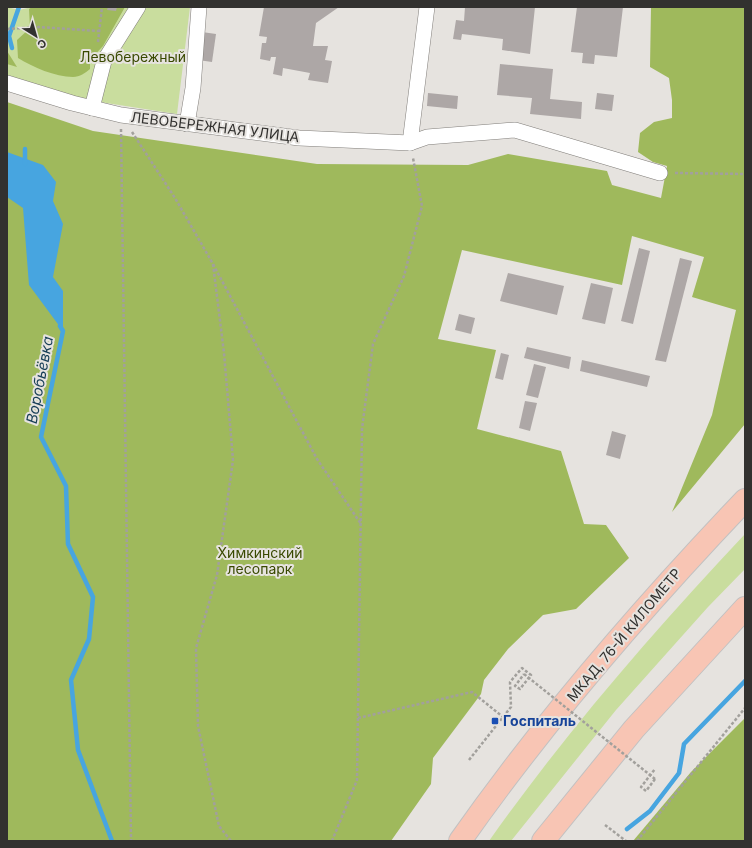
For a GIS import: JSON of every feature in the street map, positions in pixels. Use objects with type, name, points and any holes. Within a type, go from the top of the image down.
[{"type":"highway","name":"МКАД, 76-Й КИЛОМЕТР","points":[[460,841],[480,812],[586,679],[675,574],[745,500]]},
{"type":"highway","points":[[543,841],[634,729],[745,608]]},
{"type":"street","points":[[92,108],[104,61],[138,7]]},
{"type":"street","points":[[187,124],[193,88],[199,7]]},
{"type":"street","points":[[410,143],[427,7]]},
{"type":"street","name":"ЛЕВОБЕРЕЖНАЯ УЛИЦА","points":[[7,83],[92,108],[120,114],[298,138],[410,143],[427,137],[515,130],[660,173]]},
{"type":"path","points":[[7,29],[39,27],[98,31]]},
{"type":"path","points":[[120,114],[175,198],[213,264],[317,459],[362,525]]},
{"type":"path","points":[[120,114],[131,841]]},
{"type":"path","points":[[332,841],[357,780],[362,525],[362,429],[373,344],[404,276],[422,206],[410,143]]},
{"type":"path","points":[[660,173],[745,174]]},
{"type":"path","points":[[213,264],[224,353],[233,460],[217,575],[196,648],[198,726],[219,826],[231,841]]},
{"type":"path","points":[[469,760],[511,707],[510,682],[522,668],[531,675],[520,689],[515,686],[524,674],[655,779],[646,791],[641,787],[655,769]]},
{"type":"path","points":[[358,718],[472,692],[503,718]]},
{"type":"path","points":[[636,841],[745,708]]},
{"type":"path","points":[[605,825],[626,841]]},
{"type":"green space","name":"Левобережный","points":[[7,7],[19,10],[32,7],[190,7],[177,114],[74,98],[7,76]]},
{"type":"green space","points":[[32,7],[125,7],[103,46],[90,60],[90,69],[80,76],[66,77],[44,71],[18,58],[17,40],[30,28],[29,9]]},
{"type":"green space","name":"Химкинский лесопарк","points":[[651,7],[745,7],[745,424],[672,512],[712,415],[736,310],[692,297],[704,257],[632,236],[622,285],[462,250],[438,339],[496,350],[477,429],[561,451],[584,524],[606,525],[629,558],[576,609],[543,615],[508,649],[484,680],[481,694],[433,758],[431,784],[391,841],[7,841],[7,102],[93,131],[317,164],[468,165],[508,154],[607,171],[612,185],[661,198],[667,166],[653,162],[638,152],[640,133],[654,122],[672,118],[672,100],[669,78],[650,67]]},
{"type":"green space","points":[[7,51],[17,67],[7,64]]},
{"type":"green space","points":[[745,534],[745,569],[708,607],[616,710],[511,841],[489,841],[518,800],[612,683],[677,608]]},
{"type":"green space","points":[[745,718],[745,841],[633,841],[691,772]]},
{"type":"water","points":[[7,152],[43,165],[56,182],[53,201],[63,224],[53,277],[63,291],[63,331],[29,285],[23,208],[7,197]]},
{"type":"building","points":[[108,7],[117,7],[116,11],[107,10]]},
{"type":"building","points":[[264,7],[339,7],[316,23],[313,46],[328,46],[325,60],[332,61],[328,83],[308,80],[310,73],[283,68],[282,76],[273,74],[276,57],[271,57],[270,61],[260,59],[262,43],[266,43],[267,37],[259,36]]},
{"type":"building","points":[[465,7],[535,7],[530,54],[502,50],[503,39],[462,34],[461,40],[453,39],[456,20],[464,21]]},
{"type":"building","points":[[577,7],[623,7],[617,57],[595,55],[594,64],[582,63],[583,53],[571,52]]},
{"type":"building","points":[[202,32],[216,34],[212,62],[198,60]]},
{"type":"building","points":[[500,64],[553,69],[550,99],[582,102],[581,119],[530,114],[532,98],[497,95]]},
{"type":"building","points":[[428,93],[458,96],[457,109],[427,106]]},
{"type":"building","points":[[597,93],[614,95],[612,111],[595,109]]},
{"type":"building","points":[[639,248],[650,251],[633,324],[621,321]]},
{"type":"building","points":[[680,258],[692,261],[666,362],[655,360]]},
{"type":"building","points":[[508,273],[564,286],[557,315],[500,301]]},
{"type":"building","points":[[591,283],[613,288],[605,324],[582,319]]},
{"type":"building","points":[[459,314],[475,318],[471,334],[455,330]]},
{"type":"building","points":[[527,347],[571,357],[569,369],[524,358]]},
{"type":"building","points":[[501,353],[509,355],[503,380],[495,378]]},
{"type":"building","points":[[582,360],[650,376],[647,387],[580,371]]},
{"type":"building","points":[[534,364],[546,367],[538,398],[526,395]]},
{"type":"building","points":[[525,401],[537,403],[530,431],[519,428]]},
{"type":"building","points":[[612,431],[626,435],[620,459],[606,455]]},
{"type":"waterway","name":"Воробьёвка","points":[[12,48],[9,36],[19,7]]},
{"type":"waterway","name":"Воробьёвка","points":[[25,149],[25,164]]},
{"type":"waterway","name":"Воробьёвка","points":[[60,326],[63,331],[41,437],[66,486],[68,544],[93,597],[89,639],[71,680],[78,750],[112,841]]},
{"type":"waterway","points":[[627,829],[650,811],[679,773],[684,744],[745,681]]},
{"type":"place","name":"Госпиталь","points":[[495,721]]}]
